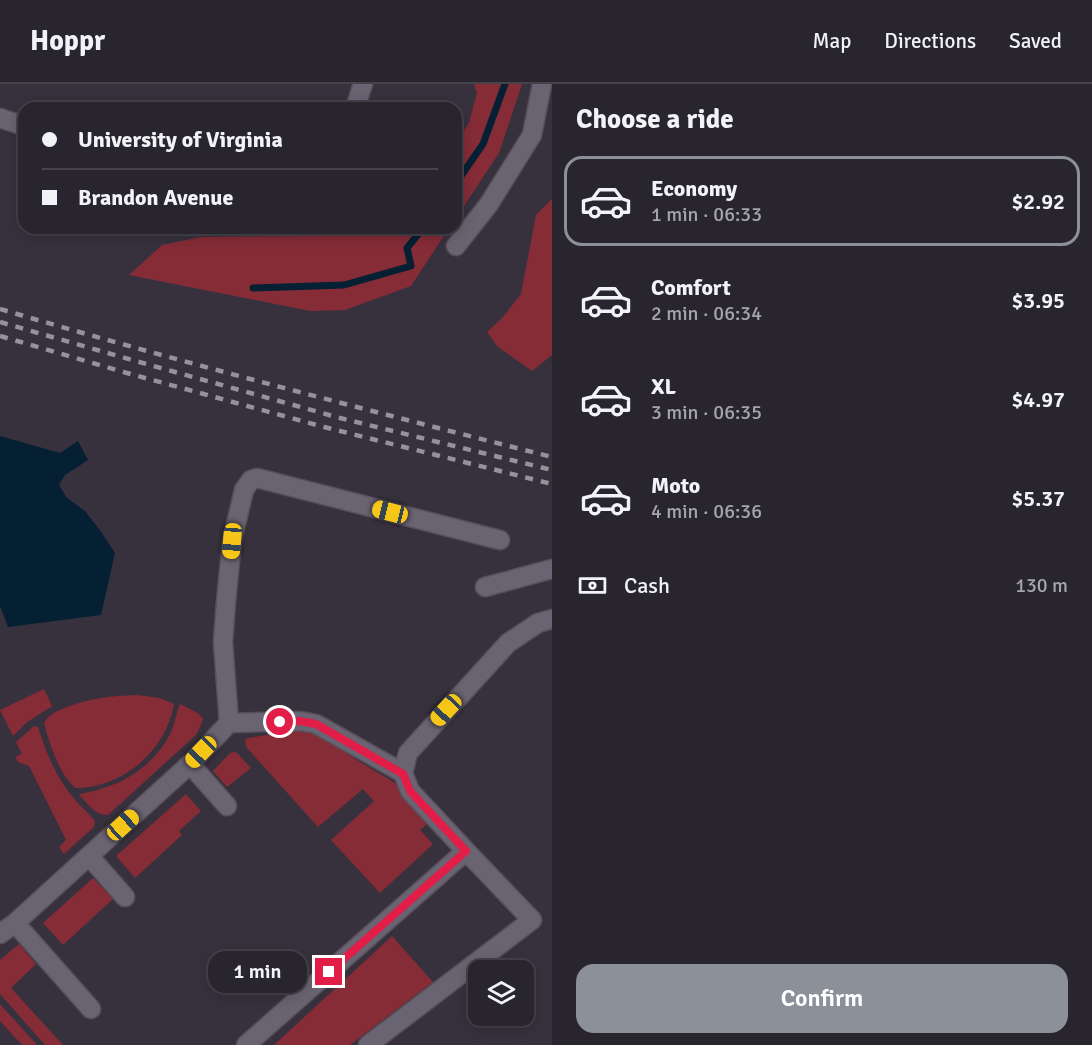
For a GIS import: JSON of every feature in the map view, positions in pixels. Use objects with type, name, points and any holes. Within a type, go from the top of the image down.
[{"type":"street","points":[[357,102],[363,84]]},
{"type":"street","points":[[456,246],[489,204],[532,135],[542,84]]},
{"type":"street","points":[[0,117],[18,124]]},
{"type":"street","points":[[229,723],[223,642],[225,612],[232,541],[244,489],[251,480],[257,478],[500,540]]},
{"type":"street","points":[[485,587],[552,569]]},
{"type":"street","points":[[368,1045],[532,920],[410,791],[403,774],[408,753],[415,743],[508,643],[538,623],[552,619]]},
{"type":"street","points":[[91,1009],[7,928],[190,764],[229,723],[300,721],[316,724],[403,774]]},
{"type":"street","points":[[190,764],[227,807]]},
{"type":"street","points":[[246,1045],[466,851]]},
{"type":"street","points":[[89,856],[125,897]]},
{"type":"shaded area","points":[[474,84],[522,84],[499,153],[462,209],[462,133],[469,123],[477,93]]},
{"type":"shaded area","points":[[552,199],[552,355],[532,371],[498,347],[487,332],[502,318],[521,294],[536,215]]},
{"type":"shaded area","points":[[317,234],[445,234],[411,286],[345,310],[310,311],[129,275],[162,245],[201,237],[312,236]]},
{"type":"shaded area","points":[[44,689],[52,706],[26,723],[13,736],[0,710]]},
{"type":"shaded area","points":[[137,695],[160,698],[174,704],[162,737],[140,764],[125,774],[93,786],[75,788],[55,758],[44,723],[46,720],[57,711],[84,701]]},
{"type":"shaded area","points":[[180,704],[196,712],[203,719],[196,735],[108,815],[100,814],[92,809],[80,794],[124,780],[143,767],[166,742]]},
{"type":"shaded area","points":[[36,726],[56,772],[66,788],[95,821],[94,827],[64,854],[59,847],[66,840],[29,766],[18,762],[15,757],[22,754],[16,742]]},
{"type":"shaded area","points":[[304,729],[321,735],[395,783],[428,823],[420,830],[433,844],[380,893],[331,840],[374,801],[363,789],[318,827],[246,747],[245,740],[248,738]]},
{"type":"shaded area","points":[[234,752],[251,768],[227,787],[213,771],[230,753]]},
{"type":"shaded area","points":[[186,794],[201,811],[179,831],[182,835],[135,878],[116,856]]},
{"type":"shaded area","points":[[93,878],[113,899],[63,945],[43,923]]},
{"type":"shaded area","points":[[392,936],[433,982],[350,1045],[274,1045]]},
{"type":"shaded area","points":[[19,944],[36,964],[11,988],[63,1045],[45,1045],[0,994],[0,960]]},
{"type":"shaded area","points":[[0,1004],[37,1045],[22,1045],[0,1021]]},
{"type":"water","points":[[0,436],[60,453],[78,441],[88,460],[65,475],[59,485],[67,498],[85,511],[115,553],[101,615],[8,627],[0,606]]},
{"type":"waterway","points":[[462,174],[483,144],[505,84]]},
{"type":"waterway","points":[[253,288],[344,285],[411,266],[407,248],[418,234]]},
{"type":"railway","points":[[0,309],[206,367],[552,457]]},
{"type":"railway","points":[[0,322],[340,418],[552,470]]},
{"type":"railway","points":[[0,336],[324,427],[552,484]]},
{"type":"route","points":[[280,722],[300,721],[316,724],[403,774],[410,791],[466,851],[329,972]]}]
